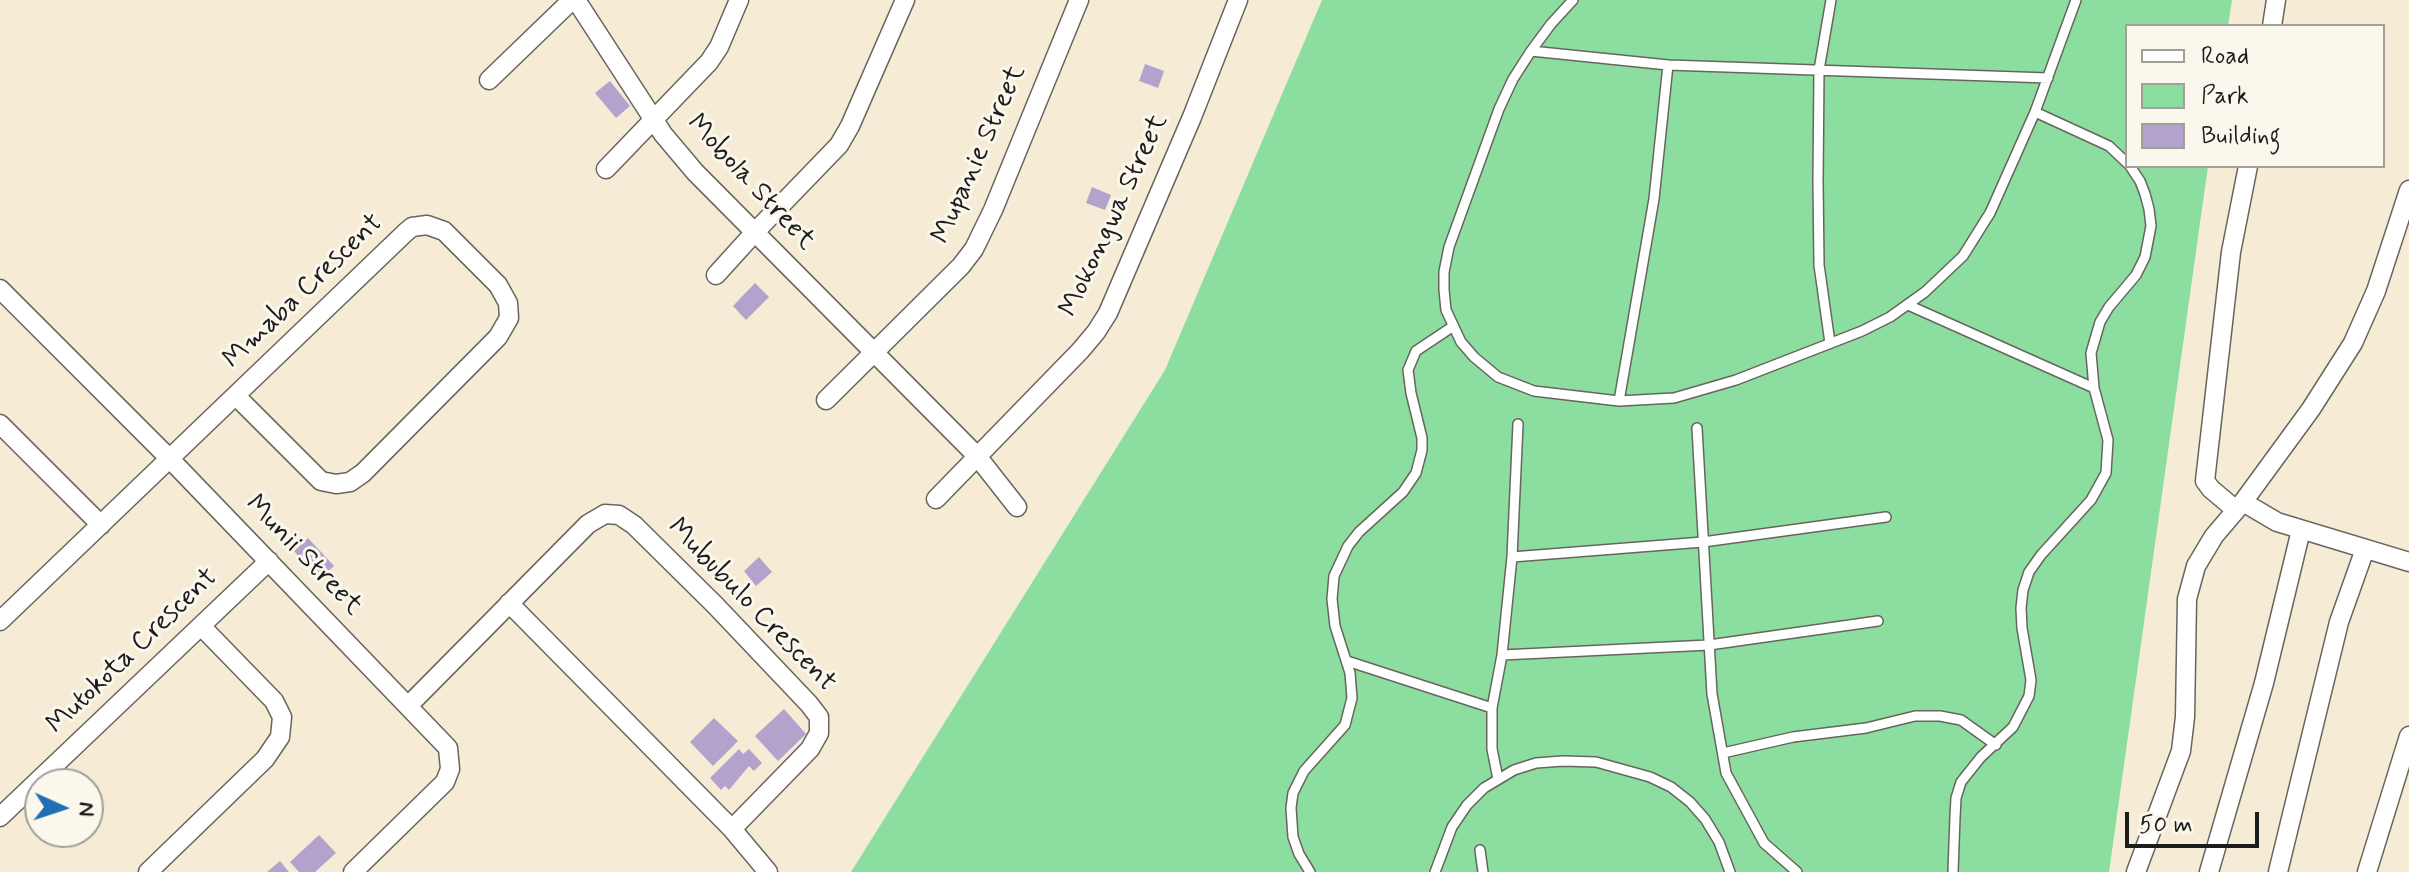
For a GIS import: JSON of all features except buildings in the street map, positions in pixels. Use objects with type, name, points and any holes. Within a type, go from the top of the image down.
[{"type":"street","points":[[489,80],[574,0]]},
{"type":"street","name":"Mobola Street","points":[[574,0],[663,134],[695,172],[977,456],[1017,507]]},
{"type":"street","points":[[606,169],[709,62],[719,47],[739,0]]},
{"type":"street","points":[[716,275],[839,145],[905,0]]},
{"type":"street","name":"Mupanie Street","points":[[875,351],[961,266],[974,249],[1079,0]]},
{"type":"street","name":"Mokongwa Street","points":[[936,499],[1080,351],[1108,313],[1238,0]]},
{"type":"street","points":[[2272,24],[2276,0]]},
{"type":"street","points":[[2248,168],[2231,252],[2205,481],[2211,489],[2264,516],[2409,562]]},
{"type":"street","points":[[2136,872],[2181,751],[2185,717],[2185,626],[2196,566],[2214,536],[2240,506],[2311,409],[2353,343],[2376,291],[2409,190]]},
{"type":"street","name":"Mmaba Crescent","points":[[0,621],[412,227],[427,225],[444,231],[498,285],[508,303],[509,318],[498,337],[363,473],[350,482],[336,484],[321,481],[236,396]]},
{"type":"street","name":"Munii Street","points":[[0,289],[169,458],[448,748],[451,762],[445,782],[353,872]]},
{"type":"street","points":[[826,400],[875,351]]},
{"type":"street","points":[[0,424],[101,525]]},
{"type":"street","name":"Mububulo Crescent","points":[[408,706],[588,524],[595,518],[619,515],[634,525],[715,605],[815,710],[820,724],[819,733],[810,749],[732,829]]},
{"type":"street","points":[[2209,872],[2264,683],[2301,530]]},
{"type":"street","points":[[2278,872],[2339,622],[2365,549]]},
{"type":"street","name":"Mutokota Crescent","points":[[0,817],[269,561]]},
{"type":"street","points":[[509,603],[732,829],[768,872]]},
{"type":"street","points":[[148,872],[265,759],[277,743],[282,727],[279,708],[201,626]]},
{"type":"street","points":[[2367,872],[2409,736]]},
{"type":"lane","points":[[1573,0],[1531,51],[1499,109],[1449,247],[1444,272],[1446,310],[1461,342],[1498,377],[1556,395],[1619,401],[1674,398],[1702,391],[1862,331],[1908,305],[1944,275],[1975,240],[1990,213],[2035,112],[2076,0]]},
{"type":"lane","points":[[1830,343],[1819,265],[1819,70],[1831,0]]},
{"type":"lane","points":[[1531,51],[1668,65],[2048,78]]},
{"type":"lane","points":[[1619,401],[1654,199],[1668,65]]},
{"type":"lane","points":[[2035,112],[2109,146],[2125,161]]},
{"type":"lane","points":[[1953,872],[1956,798],[1961,782],[1969,770],[2013,727],[2029,696],[2031,680],[2021,608],[2029,572],[2091,500],[2106,473],[2108,440],[2094,388],[2091,353],[2094,336],[2109,307],[2136,275],[2149,241],[2149,209],[2140,181],[2131,168]]},
{"type":"lane","points":[[1908,305],[2094,388]]},
{"type":"lane","points":[[1310,872],[1293,837],[1293,793],[1304,771],[1345,725],[1352,698],[1347,661],[1335,626],[1332,599],[1334,576],[1348,546],[1359,532],[1403,492],[1416,473],[1422,438],[1408,370],[1416,351],[1452,327]]},
{"type":"lane","points":[[1498,779],[1492,749],[1492,708],[1502,655],[1512,557],[1518,424]]},
{"type":"lane","points":[[1697,428],[1712,694],[1726,773],[1764,843],[1797,872]]},
{"type":"lane","points":[[1512,557],[1703,542],[1886,517]]},
{"type":"lane","points":[[1502,655],[1709,645],[1878,621]]},
{"type":"lane","points":[[1347,661],[1492,708]]},
{"type":"lane","points":[[1723,753],[1793,737],[1866,728],[1915,716],[1961,720],[1996,745]]},
{"type":"lane","points":[[1435,872],[1452,827],[1484,788],[1514,770],[1536,763],[1563,761],[1596,762],[1650,777],[1671,787],[1705,819],[1719,842],[1730,872]]},
{"type":"lane","points":[[1480,850],[1483,872]]},
{"type":"green space","points":[[1322,0],[2232,0],[2228,24],[2125,24],[2125,168],[2208,168],[2109,872],[851,872],[1165,370]]}]
